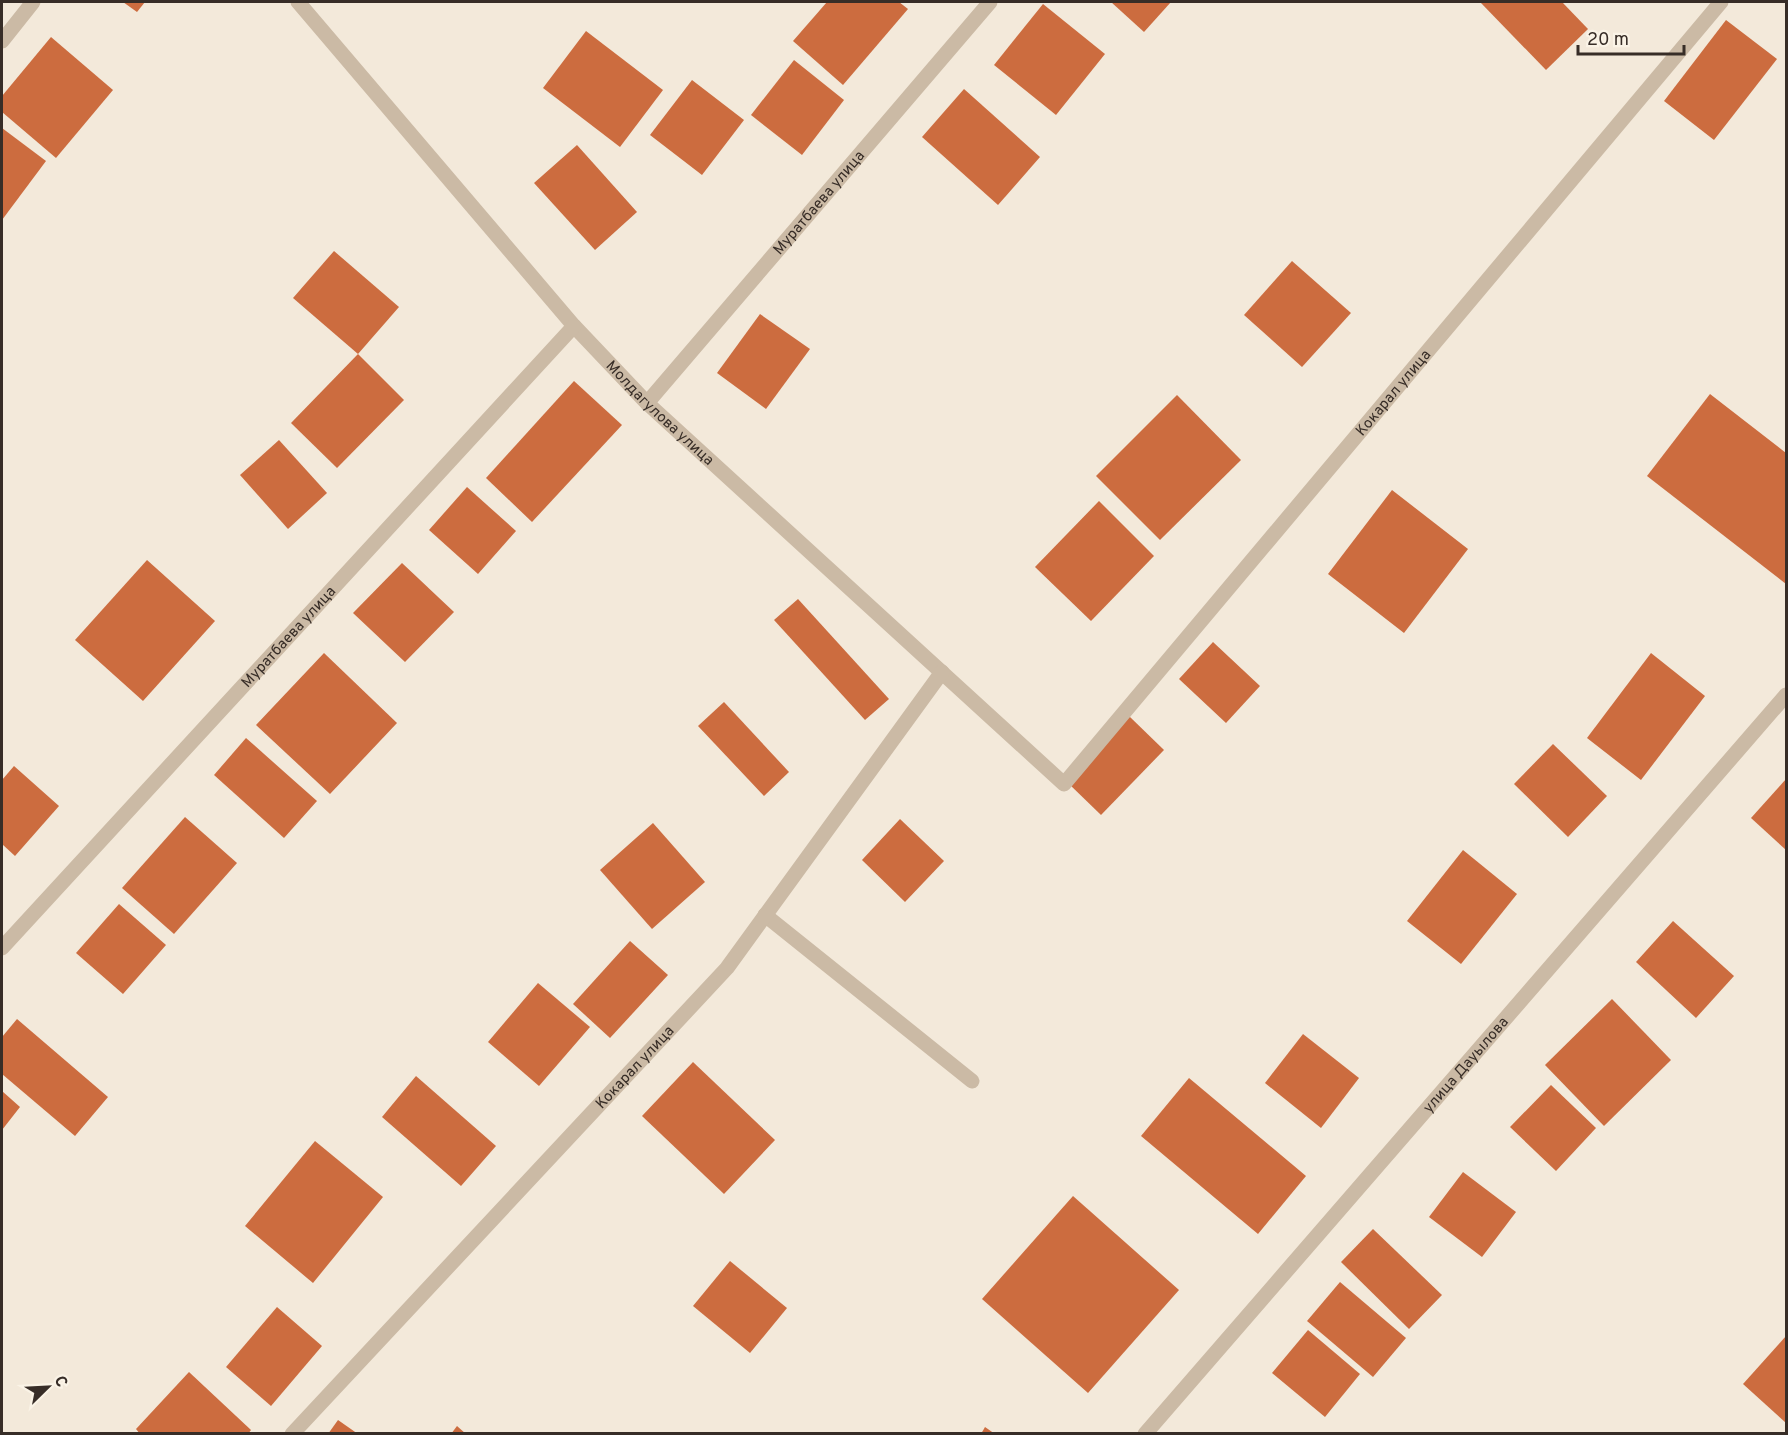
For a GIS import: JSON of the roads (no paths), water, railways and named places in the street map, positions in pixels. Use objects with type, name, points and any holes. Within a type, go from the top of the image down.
[{"type":"street","points":[[2,41],[33,2]]},
{"type":"street","name":"Молдагулова улица","points":[[298,2],[574,326],[647,403],[1064,784]]},
{"type":"street","name":"Муратбаева улица","points":[[647,403],[990,2]]},
{"type":"street","name":"Кокарал улица","points":[[1064,784],[1721,2]]},
{"type":"street","name":"Муратбаева улица","points":[[2,948],[574,326]]},
{"type":"street","name":"Кокарал улица","points":[[292,1434],[727,968],[942,672]]},
{"type":"street","name":"улица Дауылова","points":[[1145,1434],[1786,696]]},
{"type":"street","points":[[765,915],[972,1081]]}]
